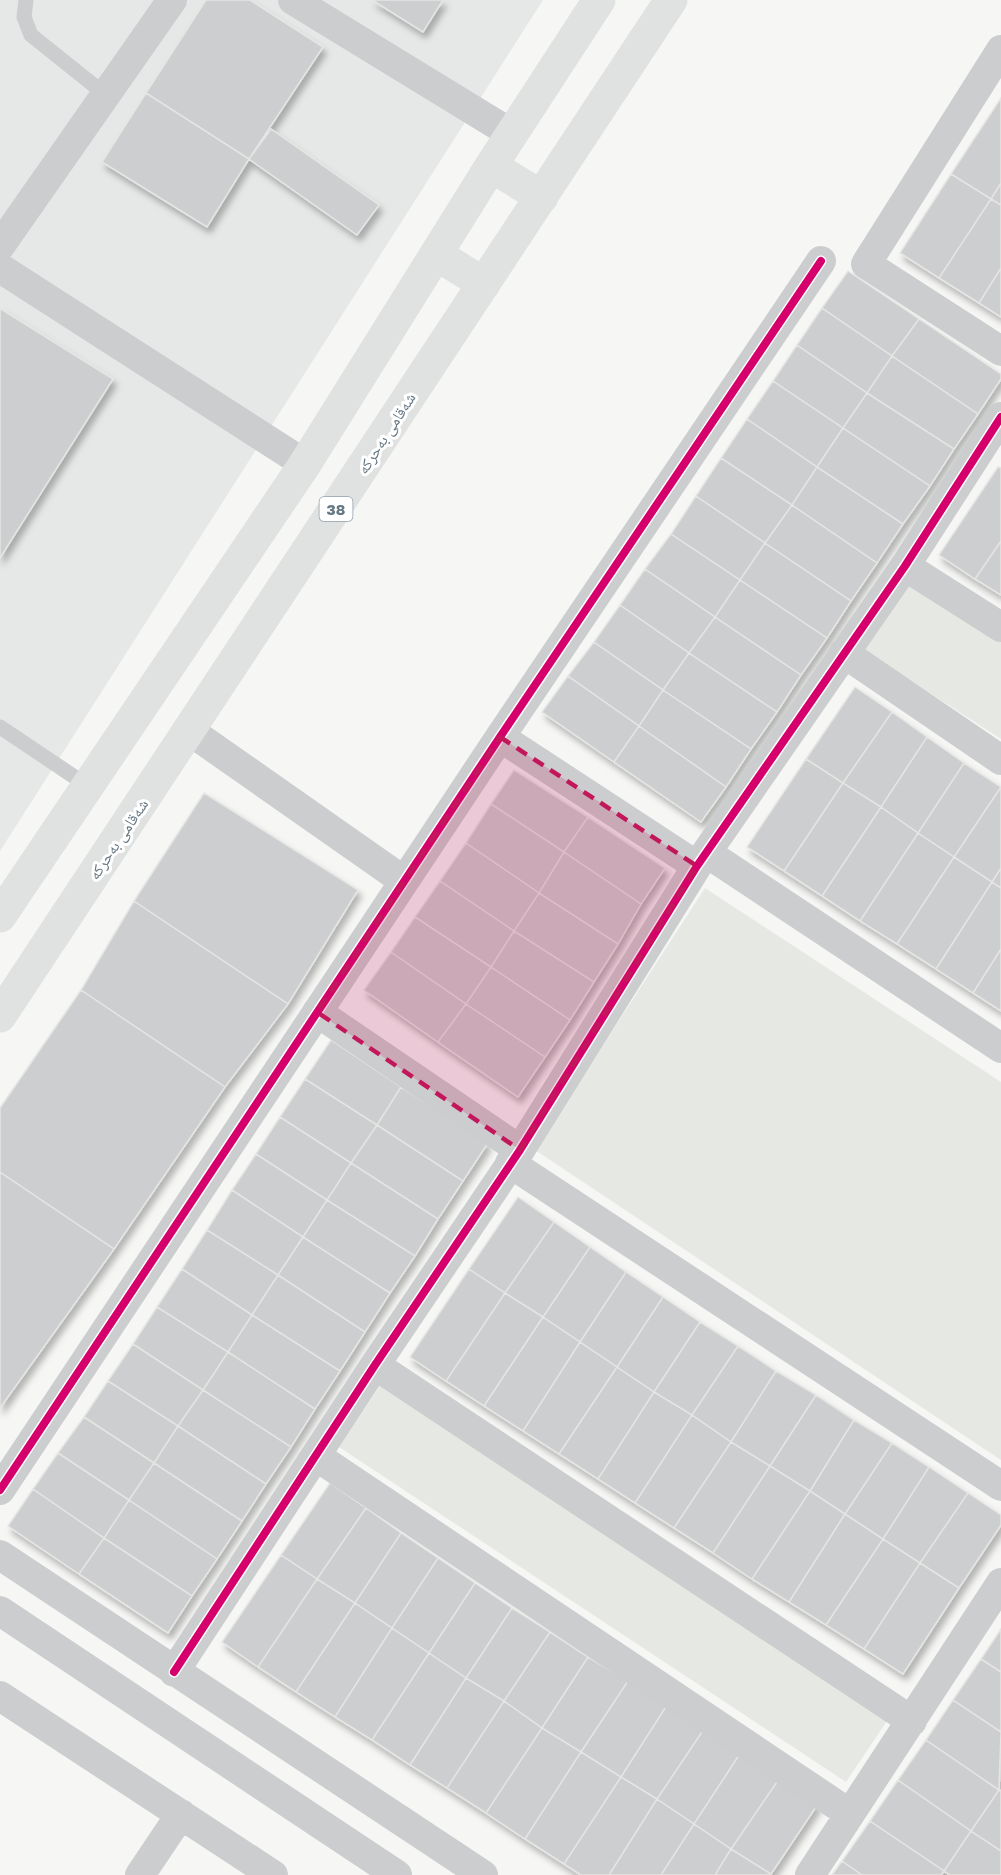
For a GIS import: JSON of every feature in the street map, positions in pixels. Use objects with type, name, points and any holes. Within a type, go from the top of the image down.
[{"type":"main road","points":[[0,916],[305,464],[491,166],[599,0]]},
{"type":"main road","name":"شەقامی بەحرکە","points":[[0,1016],[671,0]]},
{"type":"main road","points":[[491,166],[542,197]]},
{"type":"main road","points":[[436,254],[484,284]]},
{"type":"street","points":[[0,246],[172,0]]},
{"type":"street","points":[[293,0],[512,134]]},
{"type":"street","points":[[998,63],[866,264],[1001,351]]},
{"type":"street","points":[[0,1490],[500,737],[821,261]]},
{"type":"street","points":[[0,268],[305,464]]},
{"type":"street","points":[[174,1672],[375,1365],[515,1157],[702,860],[904,566],[1001,417]]},
{"type":"street","points":[[904,566],[1001,627]]},
{"type":"street","points":[[844,653],[1001,760]]},
{"type":"street","points":[[189,731],[404,881]]},
{"type":"street","points":[[500,737],[702,860],[1001,1048]]},
{"type":"street","points":[[317,1012],[515,1157],[1001,1486]]},
{"type":"street","points":[[375,1365],[912,1721]]},
{"type":"street","points":[[316,1456],[850,1814]]},
{"type":"street","points":[[0,1555],[483,1875]]},
{"type":"street","points":[[810,1875],[1001,1583]]},
{"type":"street","points":[[0,1611],[397,1875]]},
{"type":"street","points":[[0,1696],[273,1875]]},
{"type":"street","points":[[140,1875],[181,1814]]},
{"type":"lane","points":[[26,0],[24,16],[31,35],[106,95]]},
{"type":"lane","points":[[0,727],[88,786]]},
{"type":"highlighted area","points":[[500,737],[697,866],[520,1150],[317,1012]]},
{"type":"shaded area","points":[[0,0],[543,0],[0,851]]},
{"type":"shaded area","points":[[905,578],[1001,641],[1001,739],[859,647]]},
{"type":"shaded area","points":[[705,888],[1001,1082],[1001,1460],[535,1150]]},
{"type":"shaded area","points":[[380,1386],[887,1721],[846,1782],[339,1447]]},
{"type":"building","points":[[206,0],[250,0],[323,47],[249,159],[146,93]]},
{"type":"building","points":[[372,0],[443,0],[423,32]]},
{"type":"building","points":[[146,93],[249,159],[207,227],[102,162]]},
{"type":"building","points":[[1001,98],[1001,183],[991,199],[951,174]]},
{"type":"building","points":[[271,129],[379,205],[357,235],[249,159]]},
{"type":"building","points":[[951,174],[991,199],[939,278],[900,253]]},
{"type":"building","points":[[1001,183],[1001,205],[991,199]]},
{"type":"building","points":[[991,199],[1001,205],[1001,268],[979,303],[939,278]]},
{"type":"building","points":[[1001,268],[1001,317],[979,303]]},
{"type":"building","points":[[848,271],[919,319],[892,356],[822,308]]},
{"type":"building","points":[[822,308],[892,356],[867,393],[797,345]]},
{"type":"building","points":[[0,310],[113,379],[0,558]]},
{"type":"building","points":[[919,319],[1001,374],[1001,379],[978,414],[892,356]]},
{"type":"building","points":[[797,345],[867,393],[843,428],[773,381]]},
{"type":"building","points":[[892,356],[978,414],[954,449],[867,393]]},
{"type":"building","points":[[773,381],[843,428],[817,467],[747,419]]},
{"type":"building","points":[[867,393],[954,449],[930,486],[843,428]]},
{"type":"building","points":[[747,419],[817,467],[792,505],[721,458]]},
{"type":"building","points":[[843,428],[930,486],[903,524],[817,467]]},
{"type":"building","points":[[721,458],[792,505],[765,543],[696,496]]},
{"type":"building","points":[[817,467],[903,524],[877,563],[792,505]]},
{"type":"building","points":[[998,467],[1001,468],[1001,541],[975,579],[939,555]]},
{"type":"building","points":[[696,496],[765,543],[740,580],[671,534]]},
{"type":"building","points":[[792,505],[877,563],[851,601],[765,543]]},
{"type":"building","points":[[671,534],[740,580],[715,617],[645,569]]},
{"type":"building","points":[[1001,541],[1001,595],[975,579]]},
{"type":"building","points":[[765,543],[851,601],[827,638],[740,580]]},
{"type":"building","points":[[645,569],[715,617],[689,653],[620,605]]},
{"type":"building","points":[[740,580],[827,638],[801,675],[715,617]]},
{"type":"building","points":[[620,605],[689,653],[663,690],[594,642]]},
{"type":"building","points":[[715,617],[801,675],[777,712],[689,653]]},
{"type":"building","points":[[594,642],[663,690],[639,726],[568,676]]},
{"type":"building","points":[[689,653],[777,712],[751,749],[663,690]]},
{"type":"building","points":[[568,676],[639,726],[614,762],[542,712]]},
{"type":"building","points":[[855,687],[892,712],[843,783],[806,759]]},
{"type":"building","points":[[663,690],[751,749],[726,787],[639,726]]},
{"type":"building","points":[[892,712],[927,737],[881,807],[843,783]]},
{"type":"building","points":[[639,726],[726,787],[701,822],[614,762]]},
{"type":"building","points":[[927,737],[964,763],[918,833],[881,807]]},
{"type":"building","points":[[806,759],[843,783],[784,871],[747,847]]},
{"type":"building","points":[[964,763],[1001,787],[954,857],[918,833]]},
{"type":"building","points":[[514,770],[588,817],[564,852],[491,804]]},
{"type":"building","points":[[843,783],[881,807],[822,896],[784,871]]},
{"type":"building","points":[[1001,787],[1001,868],[992,882],[954,857]]},
{"type":"building","points":[[204,793],[358,890],[288,1004],[134,901]]},
{"type":"building","points":[[491,804],[564,852],[539,893],[466,843]]},
{"type":"building","points":[[881,807],[918,833],[860,921],[822,896]]},
{"type":"building","points":[[588,817],[665,868],[641,904],[564,852]]},
{"type":"building","points":[[918,833],[954,857],[897,944],[860,921]]},
{"type":"building","points":[[466,843],[539,893],[514,931],[440,881]]},
{"type":"building","points":[[564,852],[641,904],[618,944],[539,893]]},
{"type":"building","points":[[954,857],[992,882],[936,969],[897,944]]},
{"type":"building","points":[[1001,868],[1001,888],[992,882]]},
{"type":"building","points":[[440,881],[514,931],[491,967],[415,917]]},
{"type":"building","points":[[992,882],[1001,888],[1001,949],[973,993],[936,969]]},
{"type":"building","points":[[539,893],[618,944],[594,982],[514,931]]},
{"type":"building","points":[[134,901],[288,1004],[225,1087],[81,990]]},
{"type":"building","points":[[415,917],[491,967],[466,1004],[391,952]]},
{"type":"building","points":[[514,931],[594,982],[570,1020],[491,967]]},
{"type":"building","points":[[1001,949],[1001,1011],[973,993]]},
{"type":"building","points":[[391,952],[466,1004],[438,1042],[364,990]]},
{"type":"building","points":[[491,967],[570,1020],[545,1057],[466,1004]]},
{"type":"building","points":[[81,990],[225,1087],[114,1249],[0,1172],[0,1108]]},
{"type":"building","points":[[466,1004],[545,1057],[518,1097],[438,1042]]},
{"type":"building","points":[[331,1040],[401,1087],[377,1125],[305,1079]]},
{"type":"building","points":[[305,1079],[377,1125],[351,1163],[280,1117]]},
{"type":"building","points":[[401,1087],[488,1143],[463,1181],[377,1125]]},
{"type":"building","points":[[280,1117],[351,1163],[327,1200],[256,1154]]},
{"type":"building","points":[[377,1125],[463,1181],[438,1219],[351,1163]]},
{"type":"building","points":[[256,1154],[327,1200],[303,1237],[232,1190]]},
{"type":"building","points":[[351,1163],[438,1219],[415,1256],[327,1200]]},
{"type":"building","points":[[0,1172],[114,1249],[0,1408]]},
{"type":"building","points":[[232,1190],[303,1237],[278,1275],[207,1230]]},
{"type":"building","points":[[518,1197],[554,1222],[505,1293],[469,1269]]},
{"type":"building","points":[[327,1200],[415,1256],[390,1293],[303,1237]]},
{"type":"building","points":[[554,1222],[590,1247],[543,1317],[505,1293]]},
{"type":"building","points":[[207,1230],[278,1275],[252,1315],[182,1269]]},
{"type":"building","points":[[303,1237],[390,1293],[365,1332],[278,1275]]},
{"type":"building","points":[[590,1247],[626,1272],[580,1342],[543,1317]]},
{"type":"building","points":[[182,1269],[252,1315],[228,1352],[157,1307]]},
{"type":"building","points":[[469,1269],[505,1293],[446,1381],[410,1357]]},
{"type":"building","points":[[626,1272],[663,1297],[617,1367],[580,1342]]},
{"type":"building","points":[[278,1275],[365,1332],[340,1371],[252,1315]]},
{"type":"building","points":[[505,1293],[543,1317],[484,1406],[446,1381]]},
{"type":"building","points":[[663,1297],[700,1322],[654,1392],[617,1367]]},
{"type":"building","points":[[157,1307],[228,1352],[203,1390],[133,1344]]},
{"type":"building","points":[[252,1315],[340,1371],[315,1409],[228,1352]]},
{"type":"building","points":[[543,1317],[580,1342],[523,1431],[484,1406]]},
{"type":"building","points":[[700,1322],[738,1346],[692,1415],[654,1392]]},
{"type":"building","points":[[580,1342],[617,1367],[559,1454],[523,1431]]},
{"type":"building","points":[[133,1344],[203,1390],[178,1426],[108,1381]]},
{"type":"building","points":[[738,1346],[776,1371],[731,1442],[692,1415]]},
{"type":"building","points":[[228,1352],[315,1409],[291,1447],[203,1390]]},
{"type":"building","points":[[617,1367],[654,1392],[598,1479],[559,1454]]},
{"type":"building","points":[[776,1371],[816,1395],[770,1466],[731,1442]]},
{"type":"building","points":[[108,1381],[178,1426],[154,1463],[84,1417]]},
{"type":"building","points":[[203,1390],[291,1447],[266,1484],[178,1426]]},
{"type":"building","points":[[654,1392],[692,1415],[635,1503],[598,1479]]},
{"type":"building","points":[[816,1395],[854,1420],[810,1491],[770,1466]]},
{"type":"building","points":[[692,1415],[731,1442],[674,1528],[635,1503]]},
{"type":"building","points":[[84,1417],[154,1463],[129,1500],[58,1453]]},
{"type":"building","points":[[854,1420],[892,1443],[845,1514],[810,1491]]},
{"type":"building","points":[[178,1426],[266,1484],[242,1521],[154,1463]]},
{"type":"building","points":[[731,1442],[770,1466],[713,1553],[674,1528]]},
{"type":"building","points":[[892,1443],[929,1467],[883,1539],[845,1514]]},
{"type":"building","points":[[58,1453],[129,1500],[104,1538],[33,1489]]},
{"type":"building","points":[[154,1463],[242,1521],[217,1559],[129,1500]]},
{"type":"building","points":[[770,1466],[810,1491],[752,1579],[713,1553]]},
{"type":"building","points":[[929,1467],[968,1493],[920,1563],[883,1539]]},
{"type":"building","points":[[330,1483],[366,1508],[317,1579],[281,1555]]},
{"type":"building","points":[[33,1489],[104,1538],[79,1574],[8,1526]]},
{"type":"building","points":[[810,1491],[845,1514],[789,1602],[752,1579]]},
{"type":"building","points":[[968,1493],[1001,1515],[1001,1525],[959,1588],[920,1563]]},
{"type":"building","points":[[129,1500],[217,1559],[192,1596],[104,1538]]},
{"type":"building","points":[[366,1508],[401,1533],[355,1603],[317,1579]]},
{"type":"building","points":[[845,1514],[883,1539],[826,1625],[789,1602]]},
{"type":"building","points":[[401,1533],[438,1558],[392,1628],[355,1603]]},
{"type":"building","points":[[104,1538],[192,1596],[168,1633],[79,1574]]},
{"type":"building","points":[[883,1539],[920,1563],[864,1649],[826,1625]]},
{"type":"building","points":[[281,1555],[317,1579],[258,1667],[222,1642]]},
{"type":"building","points":[[438,1558],[475,1583],[429,1653],[392,1628]]},
{"type":"building","points":[[920,1563],[959,1588],[903,1674],[864,1649]]},
{"type":"building","points":[[317,1579],[355,1603],[296,1692],[258,1667]]},
{"type":"building","points":[[475,1583],[512,1608],[466,1678],[429,1653]]},
{"type":"building","points":[[355,1603],[392,1628],[335,1717],[296,1692]]},
{"type":"building","points":[[512,1608],[550,1632],[504,1701],[466,1678]]},
{"type":"building","points":[[392,1628],[429,1653],[372,1740],[335,1717]]},
{"type":"building","points":[[1001,1629],[1001,1672],[981,1659]]},
{"type":"building","points":[[550,1632],[588,1657],[542,1728],[504,1701]]},
{"type":"building","points":[[429,1653],[466,1678],[410,1765],[372,1740]]},
{"type":"building","points":[[588,1657],[628,1681],[581,1752],[542,1728]]},
{"type":"building","points":[[981,1659],[1001,1672],[1001,1732],[953,1700]]},
{"type":"building","points":[[466,1678],[504,1701],[447,1788],[410,1765]]},
{"type":"building","points":[[628,1681],[667,1705],[621,1777],[581,1752]]},
{"type":"building","points":[[953,1700],[1001,1732],[999,1790],[926,1740]]},
{"type":"building","points":[[504,1701],[542,1728],[486,1813],[447,1788]]},
{"type":"building","points":[[667,1705],[704,1729],[657,1799],[621,1777]]},
{"type":"building","points":[[542,1728],[581,1752],[525,1839],[486,1813]]},
{"type":"building","points":[[704,1729],[741,1752],[694,1824],[657,1799]]},
{"type":"building","points":[[926,1740],[999,1790],[971,1831],[898,1780]]},
{"type":"building","points":[[581,1752],[621,1777],[564,1864],[525,1839]]},
{"type":"building","points":[[741,1752],[779,1779],[731,1849],[694,1824]]},
{"type":"building","points":[[621,1777],[657,1799],[609,1875],[581,1875],[564,1864]]},
{"type":"building","points":[[779,1779],[818,1804],[771,1874],[731,1849]]},
{"type":"building","points":[[898,1780],[971,1831],[944,1871],[870,1821]]},
{"type":"building","points":[[999,1790],[1001,1791],[1001,1851],[971,1831]]},
{"type":"building","points":[[657,1799],[694,1824],[661,1875],[609,1875]]},
{"type":"building","points":[[870,1821],[944,1871],[941,1875],[862,1875],[842,1861]]},
{"type":"building","points":[[694,1824],[731,1849],[715,1875],[661,1875]]},
{"type":"building","points":[[971,1831],[1001,1851],[1001,1875],[950,1875],[944,1871]]},
{"type":"building","points":[[731,1849],[771,1874],[715,1875]]},
{"type":"building","points":[[842,1861],[862,1875],[832,1875]]},
{"type":"cycle path","points":[[0,1490],[500,737],[821,261]]},
{"type":"cycle path","points":[[174,1672],[375,1365],[520,1150],[697,866],[905,566],[1001,417]]}]
